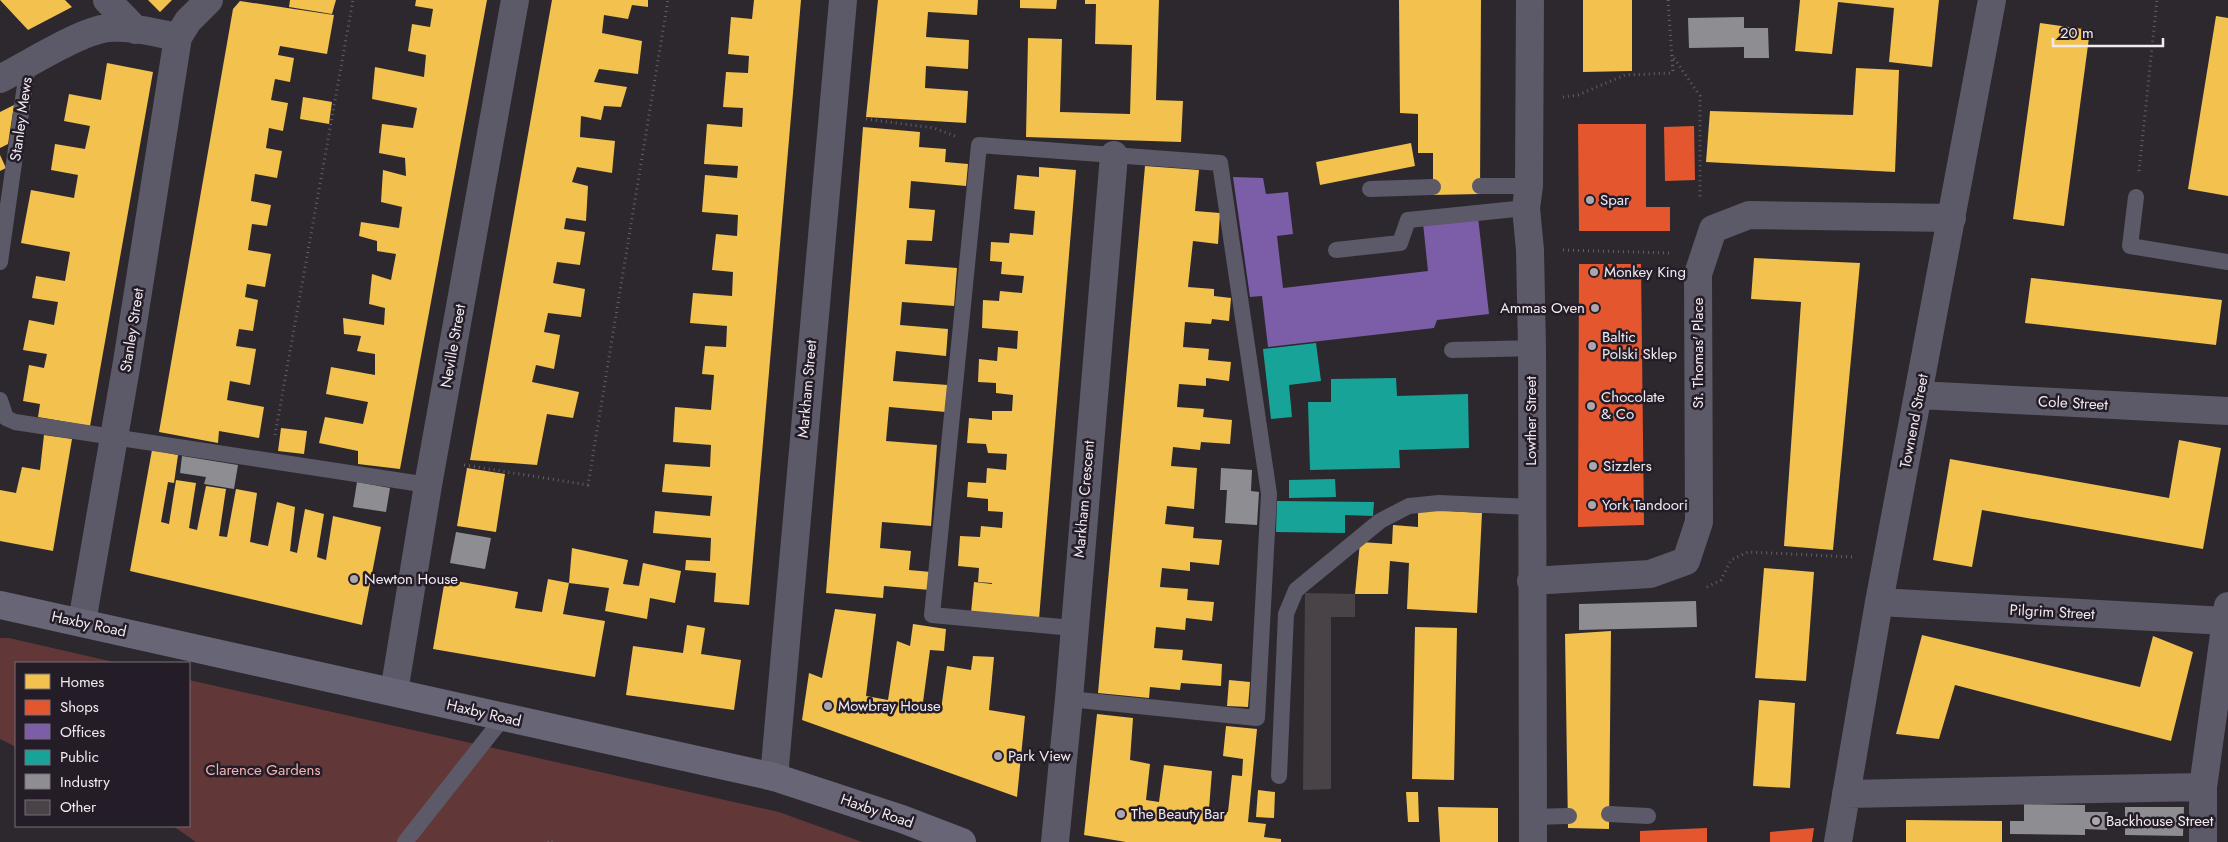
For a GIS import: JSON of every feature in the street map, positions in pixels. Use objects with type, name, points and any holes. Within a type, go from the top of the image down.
[{"type":"street","points":[[107,0],[136,30]]},
{"type":"street","points":[[0,79],[91,32],[109,28],[136,30],[178,37],[188,21],[209,0]]},
{"type":"street","name":"Neville Street","points":[[394,692],[430,472],[515,0]]},
{"type":"street","name":"Markham Street","points":[[774,777],[843,0]]},
{"type":"street","name":"Lowther Street","points":[[1530,0],[1528,197],[1532,348],[1533,829]]},
{"type":"street","name":"Townend Street","points":[[1838,842],[1887,558],[1992,0]]},
{"type":"street","name":"Stanley Street","points":[[82,622],[178,37]]},
{"type":"street","name":"Markham Crescent","points":[[1055,842],[1069,699],[1073,628],[1114,155]]},
{"type":"street","points":[[1709,241],[1749,215],[1952,218]]},
{"type":"street","name":"St. Thomas' Place","points":[[1531,581],[1650,574],[1686,561],[1699,522],[1698,274],[1709,241]]},
{"type":"street","name":"Cole Street","points":[[1919,395],[2228,412]]},
{"type":"street","name":"Pilgrim Street","points":[[1879,602],[2227,614]]},
{"type":"street","name":"Haxby Road","points":[[0,606],[82,622],[503,718],[774,777],[902,819],[962,842]]},
{"type":"street","points":[[2203,842],[2203,787],[2227,614]]},
{"type":"street","points":[[1846,794],[2203,787]]},
{"type":"lane","name":"Stanley Mews","points":[[0,262],[28,64]]},
{"type":"lane","points":[[1069,699],[1257,718],[1269,494],[1220,162],[979,144],[932,615],[1073,628]]},
{"type":"lane","points":[[1480,186],[1528,197]]},
{"type":"lane","points":[[1370,189],[1433,187]]},
{"type":"lane","points":[[1336,250],[1400,243],[1408,220],[1528,197]]},
{"type":"lane","points":[[2136,197],[2130,246],[2228,262]]},
{"type":"lane","points":[[1452,350],[1532,348]]},
{"type":"lane","points":[[0,400],[6,418],[15,422],[270,461],[430,472]]},
{"type":"lane","points":[[1279,776],[1286,614],[1296,590],[1380,521],[1409,506],[1438,503],[1531,507]]},
{"type":"lane","points":[[405,842],[503,718]]},
{"type":"lane","points":[[1609,814],[1648,816]]},
{"type":"lane","points":[[1533,829],[1569,816]]},
{"type":"path","points":[[270,461],[353,0]]},
{"type":"path","points":[[430,472],[588,485],[668,0]]},
{"type":"path","points":[[1668,0],[1673,73]]},
{"type":"path","points":[[2136,197],[2157,0]]},
{"type":"path","points":[[1530,250],[1709,241],[1700,216],[1700,96],[1672,55],[1673,73]]},
{"type":"path","points":[[1530,102],[1578,95],[1625,75],[1673,73]]},
{"type":"path","points":[[832,115],[934,128],[979,144]]},
{"type":"path","points":[[1663,569],[1695,588],[1710,587],[1721,580],[1731,560],[1748,552],[1887,558]]},
{"type":"path","points":[[548,842],[549,840],[555,842]]},
{"type":"green space","points":[[0,638],[9,638],[114,662],[15,662],[15,746],[0,739]]},
{"type":"green space","name":"Clarence Gardens","points":[[190,680],[779,812],[862,842],[196,842],[174,827],[190,827]]},
{"type":"building: Homes","points":[[0,0],[65,0],[72,7],[28,30]]},
{"type":"building: Homes","points":[[148,0],[172,0],[160,12]]},
{"type":"building: Homes","points":[[290,0],[336,0],[332,14],[289,7]]},
{"type":"building: Homes","points":[[416,0],[487,0],[400,469],[358,464],[358,451],[319,443],[325,417],[363,424],[368,402],[326,394],[331,367],[375,375],[375,354],[357,351],[361,336],[344,334],[343,318],[384,325],[385,308],[369,304],[372,274],[391,280],[396,254],[377,251],[377,241],[359,236],[361,222],[399,228],[402,207],[381,202],[383,170],[406,176],[405,158],[379,153],[382,124],[413,128],[417,108],[372,99],[375,67],[424,77],[426,55],[408,51],[412,24],[430,27],[433,9],[415,6]]},
{"type":"building: Homes","points":[[552,0],[648,0],[648,7],[632,5],[628,19],[604,15],[602,33],[642,41],[638,74],[599,69],[594,82],[627,87],[621,107],[604,106],[601,120],[581,116],[580,137],[615,141],[612,173],[577,167],[572,182],[588,186],[586,221],[566,218],[564,229],[585,232],[580,265],[557,262],[553,283],[585,289],[581,317],[548,313],[544,332],[560,335],[554,369],[536,365],[532,382],[579,392],[573,418],[547,414],[537,465],[470,460]]},
{"type":"building: Homes","points":[[754,0],[801,0],[749,605],[714,602],[716,573],[685,570],[686,560],[710,561],[711,538],[653,533],[655,511],[710,516],[712,496],[662,492],[665,464],[710,467],[711,445],[673,442],[675,407],[711,410],[714,375],[702,374],[705,346],[726,347],[727,326],[690,323],[693,293],[732,296],[733,272],[712,270],[716,234],[737,236],[738,215],[702,212],[705,175],[737,178],[738,166],[704,164],[707,124],[742,127],[743,108],[723,107],[726,72],[748,73],[749,56],[728,54],[731,17],[752,19]]},
{"type":"building: Homes","points":[[878,0],[978,0],[977,15],[928,12],[926,37],[969,40],[968,69],[926,66],[925,88],[968,91],[966,123],[866,117]]},
{"type":"building: Homes","points":[[1020,0],[1057,0],[1056,9],[1020,8]]},
{"type":"building: Homes","points":[[1085,0],[1159,0],[1156,100],[1183,101],[1181,142],[1026,137],[1028,38],[1062,39],[1060,112],[1130,114],[1132,45],[1095,44],[1096,4],[1085,4]]},
{"type":"building: Homes","points":[[1399,0],[1481,0],[1480,194],[1433,195],[1433,153],[1418,153],[1418,114],[1400,113]]},
{"type":"building: Homes","points":[[1583,0],[1632,0],[1632,71],[1583,72]]},
{"type":"building: Homes","points":[[1800,0],[1939,0],[1932,67],[1889,62],[1894,8],[1838,2],[1832,54],[1795,51]]},
{"type":"building: Homes","points":[[240,1],[334,15],[327,54],[280,46],[278,55],[294,58],[290,82],[275,79],[271,100],[288,103],[283,131],[269,128],[266,148],[282,151],[277,178],[255,174],[251,201],[271,205],[267,226],[252,224],[248,250],[271,254],[265,287],[247,284],[245,297],[258,300],[253,331],[239,329],[236,346],[256,349],[250,385],[230,381],[227,400],[264,407],[259,438],[219,431],[218,443],[159,432],[233,9]]},
{"type":"building: Homes","points":[[2216,16],[2228,18],[2228,196],[2188,189]]},
{"type":"building: Homes","points":[[2040,23],[2090,30],[2064,226],[2013,219]]},
{"type":"building: Homes","points":[[107,63],[153,72],[90,426],[38,417],[40,404],[23,401],[29,365],[44,368],[47,354],[23,350],[29,320],[54,325],[58,302],[32,298],[36,276],[65,281],[70,252],[21,243],[31,190],[74,198],[78,175],[51,170],[55,144],[85,149],[90,126],[64,121],[69,94],[101,100]]},
{"type":"building: Homes","points":[[1856,68],[1899,70],[1895,172],[1706,162],[1710,111],[1853,115]]},
{"type":"building: Homes","points":[[303,97],[332,102],[329,124],[300,119]]},
{"type":"building: Homes","points":[[14,105],[8,144],[0,148],[0,112]]},
{"type":"building: Homes","points":[[863,127],[920,132],[919,147],[946,149],[945,162],[968,164],[966,186],[911,181],[909,208],[935,210],[932,241],[907,240],[905,264],[957,268],[954,306],[902,302],[900,325],[948,329],[946,356],[896,351],[893,381],[948,385],[946,412],[889,407],[886,441],[937,445],[931,526],[882,522],[880,548],[911,551],[909,570],[931,572],[930,590],[884,586],[883,598],[826,593]]},
{"type":"building: Homes","points":[[1411,143],[1415,166],[1320,185],[1316,162]]},
{"type":"building: Homes","points":[[0,155],[6,168],[0,171]]},
{"type":"building: Homes","points":[[1145,166],[1199,170],[1195,211],[1220,213],[1218,244],[1193,241],[1188,287],[1214,289],[1214,296],[1231,298],[1229,321],[1212,319],[1211,324],[1185,322],[1183,347],[1209,349],[1208,360],[1231,362],[1229,381],[1206,378],[1206,386],[1179,384],[1177,407],[1204,409],[1203,417],[1232,420],[1230,444],[1201,442],[1200,450],[1173,447],[1171,466],[1197,468],[1194,509],[1167,506],[1165,524],[1194,527],[1193,538],[1222,540],[1219,565],[1190,562],[1190,571],[1162,568],[1160,587],[1188,589],[1187,600],[1214,602],[1212,621],[1186,618],[1185,630],[1156,627],[1154,648],[1183,650],[1182,660],[1222,664],[1221,686],[1181,683],[1180,690],[1150,687],[1149,698],[1098,693]]},
{"type":"building: Homes","points":[[1039,167],[1076,170],[1039,619],[971,613],[974,582],[992,583],[978,582],[979,568],[958,566],[960,536],[980,537],[981,526],[1002,528],[1003,512],[988,511],[988,499],[967,497],[968,482],[986,483],[987,468],[1006,470],[1007,454],[988,453],[986,444],[967,443],[969,418],[992,420],[992,411],[1012,411],[1013,395],[996,393],[996,383],[978,382],[979,359],[997,361],[998,347],[1017,349],[1018,331],[982,328],[983,300],[999,301],[1000,291],[1022,293],[1024,276],[1001,274],[1002,262],[990,261],[991,242],[1009,243],[1010,233],[1033,235],[1035,211],[1014,209],[1017,175],[1039,177]]},
{"type":"building: Homes","points":[[1754,258],[1860,263],[1833,550],[1784,546],[1801,302],[1751,299]]},
{"type":"building: Homes","points":[[2031,278],[2222,300],[2216,345],[2025,323]]},
{"type":"building: Homes","points":[[281,428],[307,431],[304,454],[278,451]]},
{"type":"building: Homes","points":[[44,435],[72,439],[53,551],[0,541],[0,490],[16,493],[22,467],[40,470]]},
{"type":"building: Homes","points":[[2179,440],[2221,448],[2203,549],[1982,510],[1972,567],[1933,560],[1950,459],[2169,498]]},
{"type":"building: Homes","points":[[152,450],[178,455],[174,483],[168,482],[161,522],[169,524],[176,480],[196,483],[189,528],[197,530],[206,486],[226,489],[219,536],[227,537],[236,489],[257,493],[250,542],[268,546],[277,502],[295,507],[290,551],[297,553],[305,509],[324,514],[317,557],[326,560],[333,516],[381,527],[362,625],[130,571]]},
{"type":"building: Homes","points":[[467,468],[505,474],[496,532],[457,526]]},
{"type":"building: Homes","points":[[1418,509],[1482,513],[1477,613],[1407,609],[1409,563],[1390,561],[1388,594],[1355,594],[1360,542],[1392,544],[1393,525],[1418,527]]},
{"type":"building: Homes","points":[[572,548],[628,560],[623,584],[639,586],[643,563],[681,571],[675,603],[650,598],[647,619],[605,611],[609,588],[569,583]]},
{"type":"building: Homes","points":[[1764,568],[1814,572],[1806,681],[1755,678]]},
{"type":"building: Homes","points":[[445,579],[518,592],[515,608],[542,612],[548,579],[569,583],[563,614],[605,621],[595,677],[433,649]]},
{"type":"building: Homes","points":[[835,609],[876,614],[866,696],[888,700],[897,641],[910,646],[913,624],[946,629],[944,651],[930,650],[923,702],[941,710],[947,666],[971,670],[973,656],[994,657],[989,710],[1025,716],[1017,797],[802,720],[809,673],[822,678]]},
{"type":"building: Homes","points":[[687,625],[705,628],[701,654],[741,660],[734,710],[626,695],[633,646],[683,653]]},
{"type":"building: Homes","points":[[1415,627],[1457,628],[1454,780],[1412,779]]},
{"type":"building: Homes","points":[[1611,631],[1609,829],[1568,828],[1565,634]]},
{"type":"building: Homes","points":[[1922,635],[2140,687],[2153,636],[2193,652],[2171,741],[1955,685],[1939,739],[1896,734]]},
{"type":"building: Homes","points":[[1229,680],[1250,682],[1248,707],[1227,706]]},
{"type":"building: Homes","points":[[1759,700],[1795,703],[1790,788],[1753,786]]},
{"type":"building: Homes","points":[[1097,714],[1133,718],[1130,760],[1150,764],[1146,800],[1159,802],[1164,765],[1212,771],[1209,809],[1228,812],[1232,775],[1242,776],[1243,759],[1223,756],[1226,726],[1257,729],[1248,822],[1266,824],[1264,837],[1281,839],[1281,842],[1126,842],[1084,835]]},
{"type":"building: Homes","points":[[1258,790],[1275,792],[1274,818],[1256,817]]},
{"type":"building: Homes","points":[[1406,792],[1418,792],[1419,822],[1408,822]]},
{"type":"building: Homes","points":[[1438,807],[1498,808],[1498,842],[1440,842]]},
{"type":"building: Homes","points":[[1906,820],[2002,821],[2002,842],[1906,842]]},
{"type":"building: Shops","points":[[1578,124],[1646,124],[1646,207],[1670,207],[1670,231],[1579,231]]},
{"type":"building: Shops","points":[[1694,126],[1695,180],[1665,181],[1664,127]]},
{"type":"building: Shops","points":[[1579,264],[1641,264],[1644,525],[1578,527]]},
{"type":"building: Shops","points":[[1707,828],[1707,842],[1640,842],[1640,831]]},
{"type":"building: Shops","points":[[1814,828],[1812,842],[1770,842],[1770,832]]},
{"type":"building: Offices","points":[[1233,177],[1263,178],[1266,194],[1288,192],[1293,234],[1277,236],[1283,288],[1428,271],[1423,223],[1478,217],[1489,314],[1437,320],[1434,328],[1268,347],[1262,296],[1250,297]]},
{"type":"building: Public","points":[[1316,343],[1321,381],[1289,385],[1292,417],[1271,419],[1263,349]]},
{"type":"building: Public","points":[[1396,378],[1397,396],[1468,394],[1469,448],[1399,450],[1400,468],[1310,470],[1308,402],[1331,402],[1331,379]]},
{"type":"building: Public","points":[[1335,479],[1336,497],[1289,498],[1289,480]]},
{"type":"building: Public","points":[[1277,501],[1374,502],[1373,516],[1345,515],[1345,533],[1276,532]]},
{"type":"building: Industry","points":[[1744,17],[1744,28],[1768,28],[1769,58],[1744,58],[1744,47],[1689,48],[1688,18]]},
{"type":"building: Industry","points":[[182,456],[238,465],[234,489],[204,484],[206,477],[180,473]]},
{"type":"building: Industry","points":[[1221,468],[1252,470],[1251,491],[1259,492],[1257,525],[1225,523],[1227,490],[1220,490]]},
{"type":"building: Industry","points":[[357,482],[390,488],[386,512],[353,507]]},
{"type":"building: Industry","points":[[456,532],[491,538],[485,569],[450,563]]},
{"type":"building: Industry","points":[[1696,601],[1697,627],[1579,630],[1579,604]]},
{"type":"building: Industry","points":[[2024,804],[2085,805],[2085,812],[2108,812],[2107,830],[2085,829],[2085,835],[2010,834],[2010,821],[2024,821]]},
{"type":"building: Industry","points":[[2125,807],[2184,807],[2183,836],[2125,835]]},
{"type":"building: Other","points":[[1305,593],[1355,594],[1355,617],[1331,617],[1331,789],[1303,790]]},
{"type":"place","name":"Spar","points":[[1590,200]]},
{"type":"place","name":"Monkey King","points":[[1594,272]]},
{"type":"place","name":"Ammas Oven","points":[[1595,308]]},
{"type":"place","name":"Baltic Polski Sklep","points":[[1592,346]]},
{"type":"place","name":"Chocolate & Co","points":[[1591,406]]},
{"type":"place","name":"Sizzlers","points":[[1593,466]]},
{"type":"place","name":"York Tandoori","points":[[1592,505]]},
{"type":"place","name":"Newton House","points":[[354,579]]},
{"type":"place","name":"Mowbray House","points":[[828,706]]},
{"type":"place","name":"Park View","points":[[998,756]]},
{"type":"place","name":"The Beauty Bar","points":[[1121,814]]},
{"type":"place","name":"Backhouse Street","points":[[2096,821]]}]
